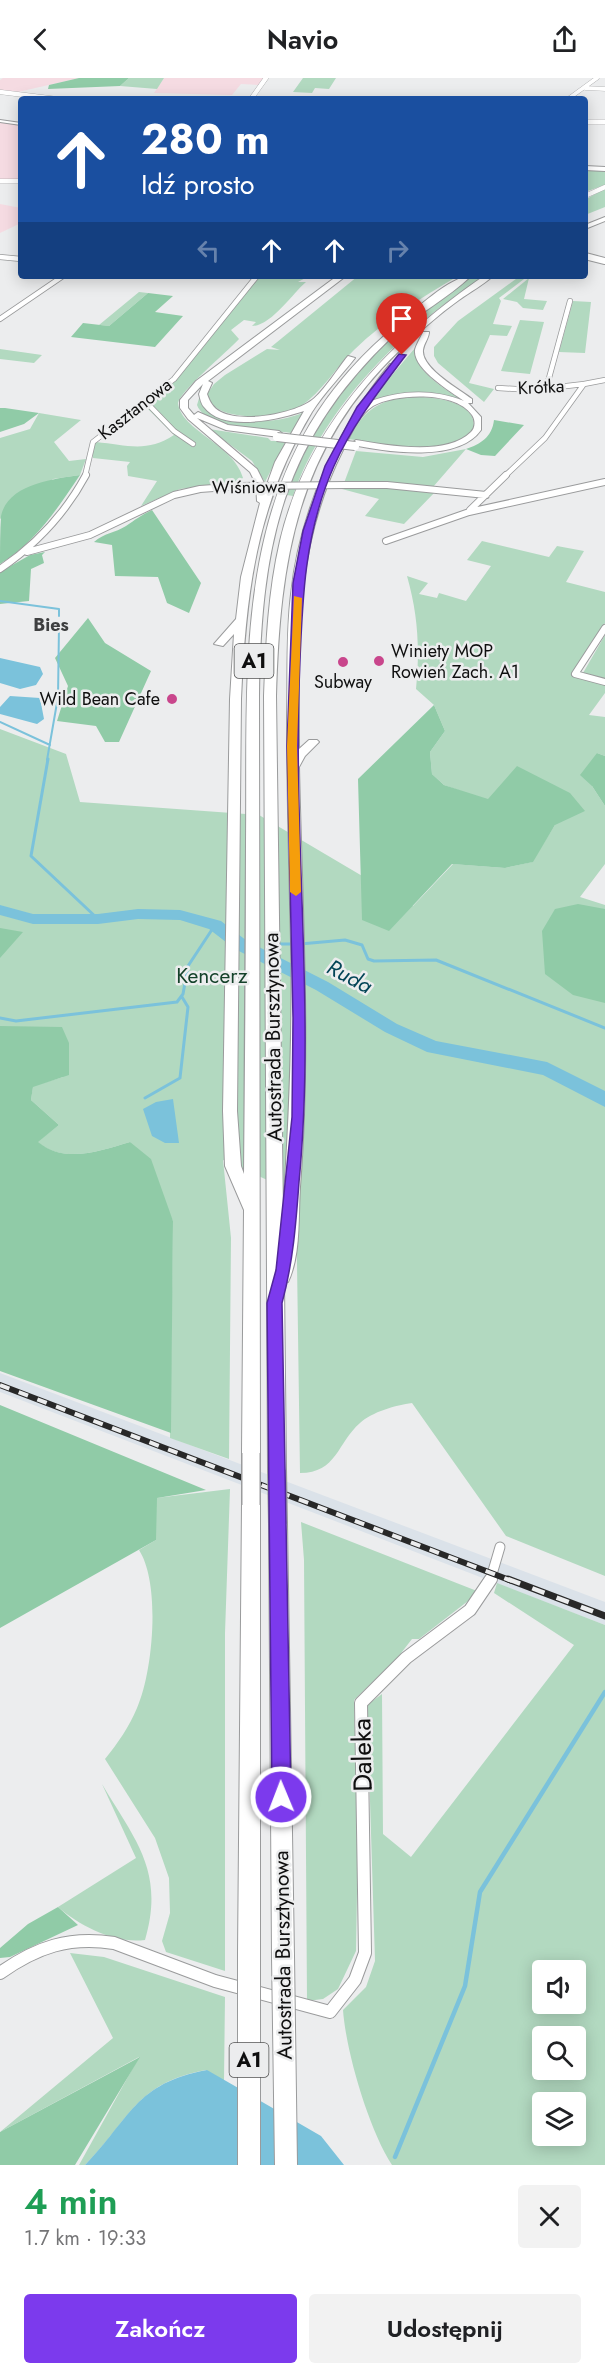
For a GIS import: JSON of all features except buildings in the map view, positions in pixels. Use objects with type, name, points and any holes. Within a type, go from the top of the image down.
[{"type":"highway","points":[[588,216],[595,213]]},
{"type":"highway","points":[[588,226],[605,219]]},
{"type":"highway","points":[[262,504],[261,484],[254,471],[186,412],[184,404],[191,389],[338,279]]},
{"type":"highway","points":[[278,435],[226,427],[199,416],[192,407],[192,399],[208,383],[346,279]]},
{"type":"highway","points":[[383,328],[408,309],[461,279]]},
{"type":"highway","name":"Autostrada Bursztynowa","points":[[249,2165],[254,647],[260,583],[272,519],[290,471],[311,428],[347,378],[398,326],[462,279]]},
{"type":"highway","name":"Autostrada Bursztynowa","points":[[286,2165],[272,1002],[272,645],[281,561],[299,493],[308,471],[333,427],[370,377],[417,328],[485,279]]},
{"type":"highway","points":[[275,1303],[284,1270],[299,1117],[300,1018],[293,695],[300,562],[315,504],[329,466],[356,416],[395,363],[426,334],[498,279]]},
{"type":"highway","points":[[196,421],[222,429],[414,453],[439,452],[466,446],[485,430],[486,419],[478,409],[423,365],[419,350],[426,334]]},
{"type":"highway","points":[[252,1217],[233,1166],[232,1152],[231,978],[240,621],[249,554],[262,504],[290,442],[316,399],[361,348]]},
{"type":"highway","points":[[208,383],[203,394],[207,405],[218,412],[241,418],[284,417],[302,409],[316,399]]},
{"type":"highway","points":[[355,445],[417,450],[439,448],[469,439],[478,430],[479,424],[476,414],[464,405],[446,398],[423,395],[398,396],[379,400],[356,416]]},
{"type":"highway","points":[[219,644],[240,621]]},
{"type":"highway","points":[[293,767],[300,754],[313,742]]},
{"type":"main road","points":[[0,121],[18,123]]},
{"type":"main road","points":[[588,168],[605,169]]},
{"type":"street","points":[[253,96],[266,78]]},
{"type":"street","points":[[573,96],[597,78]]},
{"type":"street","points":[[585,88],[605,89]]},
{"type":"street","points":[[0,92],[33,96]]},
{"type":"street","points":[[588,122],[605,122]]},
{"type":"street","points":[[0,181],[18,181]]},
{"type":"street","points":[[588,195],[605,187]]},
{"type":"street","points":[[0,257],[18,259]]},
{"type":"street","points":[[588,257],[605,261]]},
{"type":"street","points":[[0,319],[59,279]]},
{"type":"street","name":"Kasztanowa","points":[[0,569],[24,553],[54,523],[86,475],[93,442],[174,378],[255,279]]},
{"type":"street","points":[[546,389],[570,301]]},
{"type":"street","points":[[469,512],[545,438],[584,384],[605,380]]},
{"type":"street","name":"Krótka","points":[[498,388],[546,389],[584,384]]},
{"type":"street","points":[[146,402],[174,431],[193,444]]},
{"type":"street","points":[[386,541],[469,512],[605,482]]},
{"type":"street","name":"Wiśniowa","points":[[24,553],[79,540],[177,493],[209,487],[387,485],[486,495]]},
{"type":"street","points":[[605,628],[575,674],[605,682]]},
{"type":"street","name":"Daleka","points":[[0,1973],[41,1946],[61,1940],[81,1939],[114,1943],[215,1981],[330,2012],[355,1980],[365,1953],[361,1704],[395,1667],[477,1604],[494,1573],[500,1547]]},
{"type":"shaded area","points":[[3,78],[79,78],[18,92],[0,91],[0,80]]},
{"type":"shaded area","points":[[164,78],[265,78],[260,85],[241,84],[232,95],[154,93]]},
{"type":"shaded area","points":[[0,122],[18,124],[18,179],[0,179]]},
{"type":"shaded area","points":[[0,204],[18,207],[18,224],[0,233]]},
{"type":"shaded area","points":[[0,1373],[605,1602],[605,1625],[0,1392]]},
{"type":"green space","points":[[79,78],[129,78],[120,86],[48,89],[49,85]]},
{"type":"green space","points":[[129,78],[164,78],[157,89],[120,86]]},
{"type":"green space","points":[[303,78],[336,78],[329,89],[315,88],[312,93],[293,92]]},
{"type":"green space","points":[[588,169],[605,170],[605,185],[588,191]]},
{"type":"green space","points":[[605,188],[605,207],[588,214],[588,198]]},
{"type":"green space","points":[[257,279],[304,279],[298,282],[306,282],[267,321],[252,326],[256,322],[244,320],[231,330],[239,339],[195,381],[178,403],[181,413],[188,422],[229,456],[238,466],[243,478],[236,482],[180,489],[141,506],[157,481],[128,476],[127,466],[130,462],[93,458],[92,448],[96,442],[146,446],[164,441],[174,435],[145,406],[172,383]]},
{"type":"green space","points":[[354,279],[453,279],[379,328],[347,357],[316,394],[301,406],[279,414],[248,416],[233,414],[211,404],[207,394],[214,384],[267,349],[280,350],[271,347]]},
{"type":"green space","points":[[467,279],[480,279],[426,319],[371,371],[325,430],[307,462],[293,496],[287,495],[301,460],[318,428],[360,369],[385,343],[441,296]]},
{"type":"green space","points":[[516,279],[524,279],[499,298],[501,301],[493,324],[512,326],[507,336],[490,335],[469,383],[494,389],[484,402],[438,363],[434,356],[434,347],[458,321]]},
{"type":"green space","points":[[529,279],[524,299],[547,301],[543,310],[523,308],[517,302],[503,299]]},
{"type":"green space","points":[[139,292],[148,293],[109,326],[99,325]]},
{"type":"green space","points":[[148,293],[173,296],[155,312],[183,316],[155,347],[71,337],[83,323],[109,326]]},
{"type":"green space","points":[[573,301],[591,302],[585,353],[559,352]]},
{"type":"green space","points":[[520,320],[544,322],[530,374],[501,371]]},
{"type":"green space","points":[[415,348],[416,357],[425,372],[464,402],[429,393],[406,393],[370,401]]},
{"type":"green space","points":[[0,349],[42,355],[34,363],[0,359]]},
{"type":"green space","points":[[200,395],[204,406],[254,420],[278,420],[305,412],[291,433],[240,427],[225,424],[203,413],[197,405]]},
{"type":"green space","points":[[405,397],[436,398],[458,404],[472,417],[474,427],[464,437],[450,444],[434,447],[397,446],[348,439],[370,410],[385,402]]},
{"type":"green space","points":[[0,408],[39,413],[24,424],[0,432]]},
{"type":"green space","points":[[39,413],[81,420],[54,442],[69,461],[86,459],[80,475],[53,479],[0,519],[0,438],[30,429]]},
{"type":"green space","points":[[494,420],[524,425],[495,456],[481,455],[466,449],[485,439],[491,431]]},
{"type":"green space","points":[[209,429],[268,438],[271,441],[286,441],[265,482],[252,461]]},
{"type":"green space","points":[[466,449],[433,487],[344,483],[356,451],[423,457]]},
{"type":"green space","points":[[80,475],[35,535],[0,564],[1,516],[5,505],[12,497],[22,490],[45,481]]},
{"type":"green space","points":[[378,486],[436,491],[404,524],[365,516],[379,499],[342,489],[343,487]]},
{"type":"green space","points":[[152,510],[201,583],[189,613],[167,603],[158,577],[115,576],[112,545],[94,542]]},
{"type":"green space","name":"Kencerz","points":[[482,541],[549,557],[557,546],[584,551],[566,582],[605,592],[605,623],[574,672],[605,684],[605,693],[589,715],[605,717],[605,756],[597,753],[592,786],[605,806],[605,864],[580,897],[605,905],[605,1576],[506,1536],[412,1403],[399,1405],[365,1419],[352,1431],[335,1456],[322,1468],[300,1473],[296,1193],[223,1160],[231,1238],[229,1459],[170,1438],[173,1221],[130,1142],[94,1152],[71,1154],[59,1153],[37,1142],[59,1125],[31,1100],[33,1086],[63,1077],[0,1030],[0,729],[66,754],[80,802],[259,815],[413,906],[453,864],[505,868],[532,862],[555,825],[444,785],[432,774],[430,752],[445,731],[434,705],[416,689],[417,632],[414,604],[407,576],[428,583],[419,594],[437,598],[439,593],[466,601],[491,566],[467,560]]},
{"type":"green space","points":[[45,552],[42,555],[44,563],[31,569],[29,601],[0,604],[0,572],[30,555]]},
{"type":"green space","points":[[88,618],[105,643],[151,671],[119,742],[105,742],[96,726],[57,721],[68,686],[55,658]]},
{"type":"green space","points":[[605,635],[605,680],[583,673]]},
{"type":"green space","points":[[434,705],[445,731],[430,752],[432,774],[444,785],[488,799],[517,766],[570,793],[585,811],[555,825],[533,862],[505,868],[452,864],[389,931],[362,920],[358,779]]},
{"type":"green space","points":[[597,753],[605,756],[605,806],[592,786],[580,775]]},
{"type":"green space","points":[[578,904],[605,909],[605,1003],[573,995],[545,974],[542,931],[555,909]]},
{"type":"green space","points":[[0,928],[23,932],[0,958]]},
{"type":"green space","points":[[0,1026],[62,1027],[69,1043],[69,1075],[33,1087],[31,1100],[59,1125],[38,1142],[59,1153],[83,1154],[130,1142],[151,1159],[173,1221],[171,1433],[0,1371]]},
{"type":"green space","points":[[0,1405],[206,1490],[157,1498],[156,1540],[0,1628]]},
{"type":"green space","points":[[230,1489],[225,1633],[225,1971],[166,1952],[162,1941],[170,1913],[169,1878],[155,1838],[105,1759],[123,1735],[134,1715],[147,1673],[152,1605],[146,1565],[139,1550],[156,1540],[156,1498]]},
{"type":"green space","points":[[301,1522],[477,1591],[468,1601],[419,1639],[412,1639],[398,1657],[354,1700],[358,1836],[356,1951],[338,1989],[323,1999],[307,2001],[304,1560]]},
{"type":"green space","points":[[497,1583],[605,1625],[605,2165],[392,2165],[375,2132],[360,2090],[349,2047],[343,2010],[366,1987],[375,1961],[367,1705],[382,1694],[383,1834],[411,1857],[574,1645],[494,1593]]},
{"type":"green space","points":[[102,1784],[135,1840],[149,1875],[150,1916],[145,1940],[122,1939],[98,1932],[77,1921],[58,1907],[136,1858]]},
{"type":"green space","points":[[58,1907],[78,1925],[10,1957],[0,1958],[0,1948],[28,1924]]},
{"type":"green space","points":[[70,1953],[104,1957],[225,1997],[224,2081],[206,2070],[163,2084],[136,2106],[85,2165],[79,2165],[139,2057],[0,2132],[113,2038]]},
{"type":"green space","points":[[140,2057],[75,2165],[0,2165],[0,2132]]},
{"type":"water","points":[[0,658],[40,667],[43,674],[36,685],[20,689],[0,683]]},
{"type":"water","points":[[10,696],[40,698],[44,719],[37,724],[0,714],[0,707]]},
{"type":"water","points":[[173,1099],[179,1143],[165,1143],[152,1136],[143,1109],[156,1102]]},
{"type":"water","points":[[207,2070],[321,2136],[344,2165],[85,2165],[124,2118],[149,2094],[164,2084],[183,2076]]},
{"type":"waterway","points":[[0,601],[59,609],[59,616]]},
{"type":"waterway","points":[[50,745],[58,697],[59,626]]},
{"type":"waterway","points":[[0,722],[50,745]]},
{"type":"waterway","points":[[47,760],[50,745]]},
{"type":"waterway","points":[[48,759],[31,856],[98,919]]},
{"type":"waterway","name":"Ruda","points":[[0,910],[33,919],[98,919],[138,914],[180,915],[215,925],[241,945],[322,986],[391,1028],[433,1047],[547,1069],[591,1090],[605,1100]]},
{"type":"waterway","points":[[0,1018],[16,1021],[177,1002],[183,994],[188,966],[215,925]]},
{"type":"waterway","points":[[300,944],[345,940],[362,945],[368,959],[374,961],[436,960],[605,1028]]},
{"type":"waterway","points":[[276,944],[293,944]]},
{"type":"waterway","points":[[145,1098],[180,1078],[188,1007],[182,997]]},
{"type":"waterway","points":[[395,2157],[465,1986],[480,1892],[605,1692]]},
{"type":"railway","points":[[0,1385],[512,1581]]},
{"type":"railway","points":[[508,1579],[605,1616]]},
{"type":"slow traffic","points":[[296,892],[292,746],[297,598]]},
{"type":"place","name":"Winiety MOP Rowień Zach. A1","points":[[379,661]]},
{"type":"place","name":"Subway","points":[[343,662]]},
{"type":"place","name":"Wild Bean Cafe","points":[[172,699]]},
{"type":"district","name":"Bies","points":[[51,625]]},
{"type":"route","points":[[281,1797],[275,1303],[284,1270],[299,1117],[300,1018],[292,746],[298,583],[300,562],[315,504],[329,466],[361,407],[402,355]]}]
